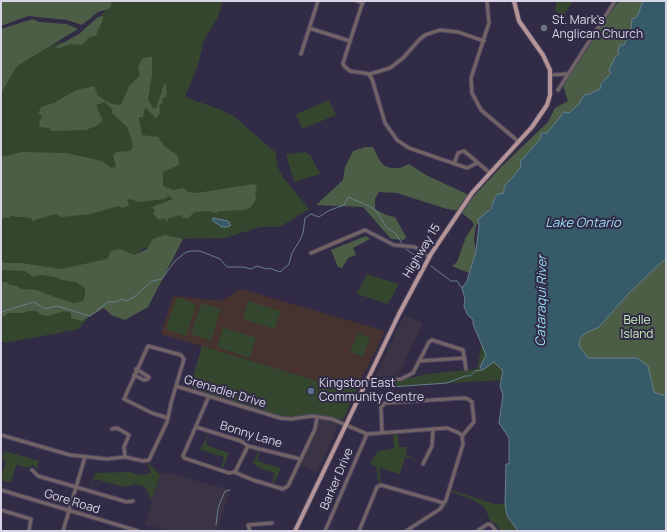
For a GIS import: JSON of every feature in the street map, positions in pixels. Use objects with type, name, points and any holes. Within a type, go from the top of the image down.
[{"type":"main road","name":"Highway 15","points":[[295,531],[345,424],[404,304],[429,257],[472,193],[519,142],[544,110],[550,95],[551,75],[543,54],[518,21],[514,1]]},
{"type":"street","points":[[301,54],[318,1]]},
{"type":"street","points":[[357,1],[363,2],[350,41],[344,66],[350,71],[376,74],[390,68],[403,58],[419,40],[433,32],[448,30],[484,41]]},
{"type":"street","points":[[487,1],[489,23],[471,78],[472,94],[481,110],[519,142]]},
{"type":"street","points":[[558,90],[615,1]]},
{"type":"street","points":[[309,28],[350,41]]},
{"type":"street","points":[[368,74],[372,79],[381,111],[392,135],[409,148],[454,164],[467,168],[478,162]]},
{"type":"street","points":[[372,79],[376,74]]},
{"type":"street","points":[[551,75],[567,74]]},
{"type":"street","points":[[454,164],[458,153],[464,151],[490,173]]},
{"type":"street","points":[[311,254],[365,230],[394,245],[415,247],[429,257]]},
{"type":"street","points":[[368,378],[378,381],[401,379],[415,371],[432,340],[461,349],[464,352],[466,369]]},
{"type":"street","points":[[168,418],[152,413],[124,399],[136,369],[148,346],[181,355],[184,359],[176,386]]},
{"type":"street","points":[[420,361],[465,358]]},
{"type":"street","points":[[134,375],[144,380],[148,379],[149,377],[136,369]]},
{"type":"street","name":"Grenadier Drive","points":[[1,436],[65,454],[108,459],[125,457],[144,461],[149,460],[168,418],[176,386],[280,418],[291,419],[317,417],[345,424],[367,434]]},
{"type":"street","points":[[209,396],[183,456],[184,458],[229,473],[235,472],[253,480],[285,489],[315,429],[317,417]]},
{"type":"street","points":[[382,433],[381,407],[385,403],[464,398],[472,402],[474,422],[462,436],[463,444],[444,503],[440,509],[406,531]]},
{"type":"street","name":"Bonny Lane","points":[[196,427],[241,441],[248,446],[263,448],[300,459]]},
{"type":"street","points":[[112,429],[117,428],[129,435],[124,447],[125,457]]},
{"type":"street","points":[[367,434],[447,428],[462,436]]},
{"type":"street","points":[[423,464],[432,446],[433,429]]},
{"type":"street","name":"Barker Drive","points":[[325,531],[367,434]]},
{"type":"street","points":[[235,472],[248,446]]},
{"type":"street","points":[[63,531],[85,457]]},
{"type":"street","points":[[32,470],[38,476],[127,502],[133,501]]},
{"type":"street","points":[[359,531],[377,488],[381,485],[444,503]]},
{"type":"street","name":"Gore Road","points":[[1,490],[138,531]]},
{"type":"street","points":[[1,510],[31,519],[29,531]]},
{"type":"street","points":[[250,531],[248,525],[272,523]]},
{"type":"street","points":[[477,531],[488,524],[491,525],[496,531]]},
{"type":"shaded area","points":[[241,289],[385,331],[362,378],[354,379],[350,383],[339,386],[331,385],[161,334],[173,296],[221,301]]},
{"type":"shaded area","points":[[404,315],[423,323],[398,375],[375,377]]},
{"type":"shaded area","points":[[320,419],[325,419],[339,424],[317,472],[299,465]]},
{"type":"shaded area","points":[[165,472],[230,490],[217,531],[168,531],[145,524],[160,475]]},
{"type":"green space","points":[[2,1],[106,1],[112,3],[109,9],[98,12],[82,25],[67,20],[28,16],[1,26]]},
{"type":"green space","points":[[112,1],[223,1],[218,17],[204,40],[198,65],[185,97],[224,111],[235,117],[276,153],[277,165],[282,176],[309,209],[280,227],[261,227],[224,238],[183,239],[142,249],[79,329],[6,343],[1,341],[1,82],[11,69],[45,45],[74,41],[97,21]]},
{"type":"green space","points":[[556,1],[573,1],[564,15],[555,11]]},
{"type":"green space","points":[[619,1],[652,1],[640,8],[638,21],[631,28],[629,41],[617,55],[612,79],[509,186],[503,196],[494,201],[487,215],[476,225],[474,239],[477,259],[469,273],[452,266],[457,262],[466,237],[474,225],[472,221],[459,211],[447,209],[397,193],[379,192],[375,199],[375,209],[386,215],[395,217],[406,237],[404,240],[391,239],[363,207],[316,205],[343,180],[345,167],[353,151],[365,147],[373,147],[380,161],[385,166],[400,168],[409,164],[426,175],[473,197],[501,167],[548,122],[555,108],[568,101],[563,85],[589,46],[593,36]]},
{"type":"green space","points":[[103,16],[96,36],[90,37],[82,45],[71,44],[56,49],[57,46],[79,34],[98,17]]},
{"type":"green space","points":[[33,19],[39,22],[66,24],[78,29],[17,66],[1,93],[1,29]]},
{"type":"green space","points":[[152,57],[152,75],[148,100],[153,108],[156,108],[165,82],[167,93],[165,98],[162,98],[163,103],[159,105],[160,113],[156,118],[145,107],[143,117],[139,117],[142,135],[158,137],[164,146],[177,155],[179,161],[179,165],[163,172],[163,186],[173,190],[184,188],[188,192],[197,193],[254,184],[257,186],[255,194],[256,199],[251,207],[245,210],[220,211],[216,213],[208,211],[195,212],[188,218],[183,218],[180,215],[169,218],[167,222],[164,218],[159,220],[155,216],[153,213],[155,210],[152,207],[173,199],[169,196],[164,199],[138,202],[131,199],[127,200],[129,205],[123,208],[118,206],[91,214],[61,217],[56,214],[34,220],[33,222],[31,218],[10,216],[9,218],[4,217],[1,220],[1,157],[22,152],[66,153],[102,161],[111,168],[116,167],[113,155],[117,152],[130,151],[133,147],[132,140],[127,127],[112,113],[112,109],[105,102],[96,105],[103,121],[86,130],[51,131],[49,128],[40,127],[39,122],[42,116],[38,114],[41,107],[54,103],[76,90],[94,86],[98,96],[112,104],[121,105],[129,86],[140,75],[138,68],[142,59]]},
{"type":"green space","points":[[329,100],[336,115],[302,129],[296,114]]},
{"type":"green space","points":[[305,152],[311,156],[320,174],[294,182],[286,154]]},
{"type":"green space","points":[[165,235],[183,239],[148,307],[125,320],[111,315],[104,308],[82,321],[71,318],[71,313],[64,311],[48,316],[42,315],[36,311],[9,313],[1,318],[1,282],[6,282],[21,289],[37,290],[74,303],[83,301],[85,288],[76,282],[62,280],[56,277],[41,275],[33,277],[25,271],[1,270],[1,260],[4,263],[22,263],[61,269],[107,259],[111,251],[119,249],[135,255],[147,249],[153,239]]},
{"type":"green space","points":[[366,236],[370,239],[353,248],[356,255],[348,258],[342,268],[338,267],[331,250]]},
{"type":"green space","name":"Belle Island","points":[[666,258],[666,395],[661,395],[654,392],[648,366],[637,358],[588,358],[579,346],[580,338],[586,333],[599,327],[629,293]]},
{"type":"green space","points":[[367,274],[399,284],[388,304],[357,294]]},
{"type":"green space","points":[[177,297],[196,304],[186,336],[166,329]]},
{"type":"green space","points":[[248,301],[281,311],[275,329],[243,319]]},
{"type":"green space","points":[[202,303],[221,309],[211,341],[191,334]]},
{"type":"green space","points":[[223,327],[256,338],[250,358],[217,347]]},
{"type":"green space","points":[[358,333],[370,338],[363,357],[350,352]]},
{"type":"green space","points":[[482,343],[486,355],[499,361],[503,371],[502,380],[367,388],[370,383],[407,379],[427,374],[477,369]]},
{"type":"green space","points":[[202,346],[331,385],[339,386],[350,383],[357,377],[362,378],[343,420],[318,414],[291,417],[280,416],[190,388]]},
{"type":"green space","points":[[393,434],[398,434],[399,447],[407,447],[406,455],[418,460],[405,457],[400,474],[379,468],[381,483],[379,484],[376,467],[370,464],[378,451],[394,448]]},
{"type":"green space","points":[[208,435],[206,445],[229,453],[223,468],[221,467],[224,457],[200,450]]},
{"type":"green space","points":[[4,451],[39,461],[37,469],[33,465],[28,468],[16,465],[11,483],[1,480],[6,460],[2,459]]},
{"type":"green space","points":[[256,451],[260,451],[257,461],[281,468],[274,483],[272,483],[275,473],[259,468],[253,463],[258,452]]},
{"type":"green space","points":[[147,462],[160,475],[152,500],[144,486],[135,484],[125,487],[95,479],[91,489],[95,473],[129,472],[140,475],[151,473]]},
{"type":"green space","points":[[451,490],[494,504],[505,504],[507,516],[518,531],[500,531],[495,523],[490,521],[485,508],[474,500],[451,492]]},
{"type":"water","name":"Lake Ontario","points":[[643,1],[666,1],[666,258],[629,293],[599,327],[586,333],[580,338],[579,346],[588,358],[637,358],[648,366],[654,392],[661,395],[666,395],[666,531],[518,531],[507,516],[505,504],[506,464],[509,464],[509,438],[499,423],[503,395],[500,386],[503,371],[494,362],[482,370],[480,367],[486,355],[473,324],[473,320],[467,314],[464,306],[465,299],[462,288],[467,281],[476,251],[479,226],[478,219],[491,209],[495,197],[498,194],[504,193],[504,187],[521,167],[520,162],[541,138],[541,133],[547,133],[564,112],[569,113],[579,104],[584,95],[590,94],[601,88],[600,85],[611,73],[609,70],[615,57],[619,54],[618,50],[620,45],[624,45],[631,29],[632,19],[637,17]]},
{"type":"water","points":[[213,218],[228,221],[231,225],[228,227],[222,227],[213,221]]},
{"type":"waterway","points":[[1,312],[34,302],[45,309],[57,306],[90,316],[108,302],[116,302],[122,299],[127,301],[134,297],[152,281],[162,279],[175,261],[186,252],[192,251],[200,251],[220,259],[227,267],[243,267],[251,269],[257,266],[280,272],[289,264],[292,253],[303,233],[305,218],[311,214],[319,217],[328,211],[344,205],[348,197],[371,207],[377,212],[387,228],[395,233],[402,243]]},
{"type":"waterway","points":[[406,249],[422,261]]},
{"type":"waterway","points":[[431,266],[451,281],[457,281],[462,288]]},
{"type":"waterway","points":[[392,387],[447,383],[465,376],[470,376],[475,371],[482,370]]},
{"type":"waterway","points":[[216,525],[218,508],[225,491],[230,490]]},
{"type":"place","name":"St. Mark's Anglican Church","points":[[544,28]]},
{"type":"place","name":"Kingston East Community Centre","points":[[311,391]]},
{"type":"water label","name":"Cataraqui River","points":[[542,301]]}]
